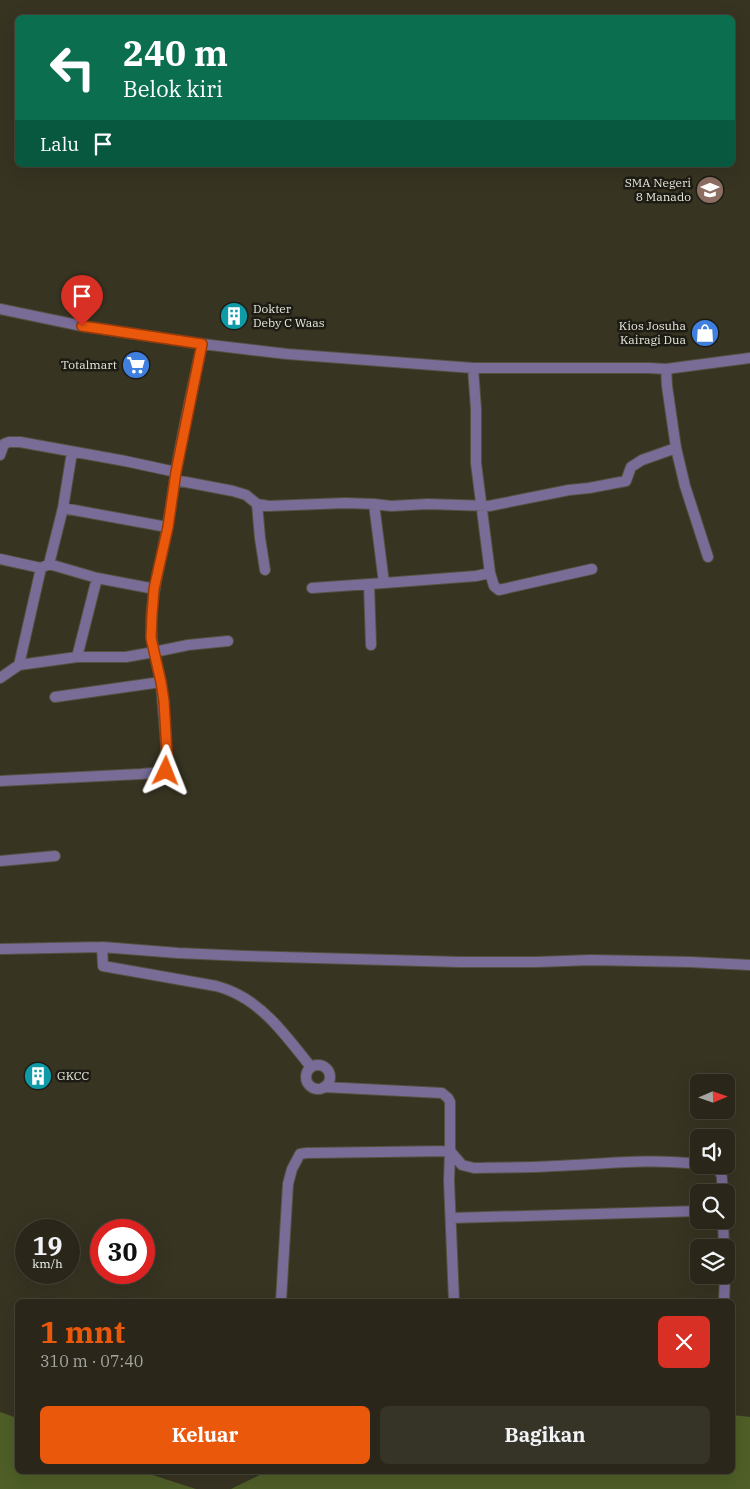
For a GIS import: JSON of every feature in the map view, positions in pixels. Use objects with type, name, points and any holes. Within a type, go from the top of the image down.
[{"type":"street","points":[[0,309],[82,326],[202,344],[287,354],[473,368],[666,369],[750,358]]},
{"type":"street","points":[[0,781],[141,774],[162,772],[168,769],[164,701],[151,638],[154,589],[168,527],[175,476],[202,344]]},
{"type":"street","points":[[473,368],[476,409],[476,463],[490,573],[494,586],[499,590],[592,570]]},
{"type":"street","points":[[666,369],[676,448],[685,486],[708,558]]},
{"type":"street","points":[[0,455],[4,444],[20,442],[125,461],[246,495],[257,504],[269,506],[374,504],[391,506],[428,504],[489,506],[626,481],[631,467],[642,460],[676,448]]},
{"type":"street","points":[[19,665],[45,566],[63,508],[72,452]]},
{"type":"street","points":[[257,504],[265,570]]},
{"type":"street","points":[[374,504],[384,583]]},
{"type":"street","points":[[63,508],[168,527]]},
{"type":"street","points":[[0,559],[45,566],[154,589]]},
{"type":"street","points":[[312,588],[490,573]]},
{"type":"street","points":[[77,658],[97,578]]},
{"type":"street","points":[[369,584],[371,645]]},
{"type":"street","points":[[0,678],[19,665],[77,658],[118,657],[228,641]]},
{"type":"street","points":[[55,697],[161,682]]},
{"type":"street","points":[[0,861],[55,856]]},
{"type":"street","points":[[0,949],[102,948],[245,956],[470,962],[591,960],[750,965]]},
{"type":"street","points":[[102,948],[103,966],[216,986],[234,992],[270,1018],[311,1067]]},
{"type":"street","points":[[324,1088],[330,1078],[327,1068],[322,1065],[311,1067],[306,1075],[308,1084],[315,1089],[442,1094],[448,1098],[450,1102],[449,1181],[454,1299]]},
{"type":"street","points":[[282,1299],[288,1184],[292,1169],[300,1154],[450,1152],[462,1165],[474,1168],[625,1162],[672,1161],[690,1163]]},
{"type":"street","points":[[451,1218],[690,1211]]},
{"type":"street","points":[[724,1299],[725,1284]]},
{"type":"green space","points":[[0,1412],[15,1417],[15,1474],[149,1474],[196,1489],[0,1489]]},
{"type":"green space","points":[[735,1415],[750,1417],[750,1489],[231,1489],[262,1474],[735,1474]]},
{"type":"place","name":"SMA Negeri 8 Manado","points":[[710,190]]},
{"type":"place","name":"Dokter Deby C Waas","points":[[234,316]]},
{"type":"place","name":"Kios Josuha Kairagi Dua","points":[[705,333]]},
{"type":"place","name":"Totalmart","points":[[136,365]]},
{"type":"place","name":"GKCC","points":[[38,1076]]},
{"type":"route","points":[[82,326],[202,344],[176,472],[168,527],[154,589],[151,638],[164,701],[168,769],[166,771]]}]
